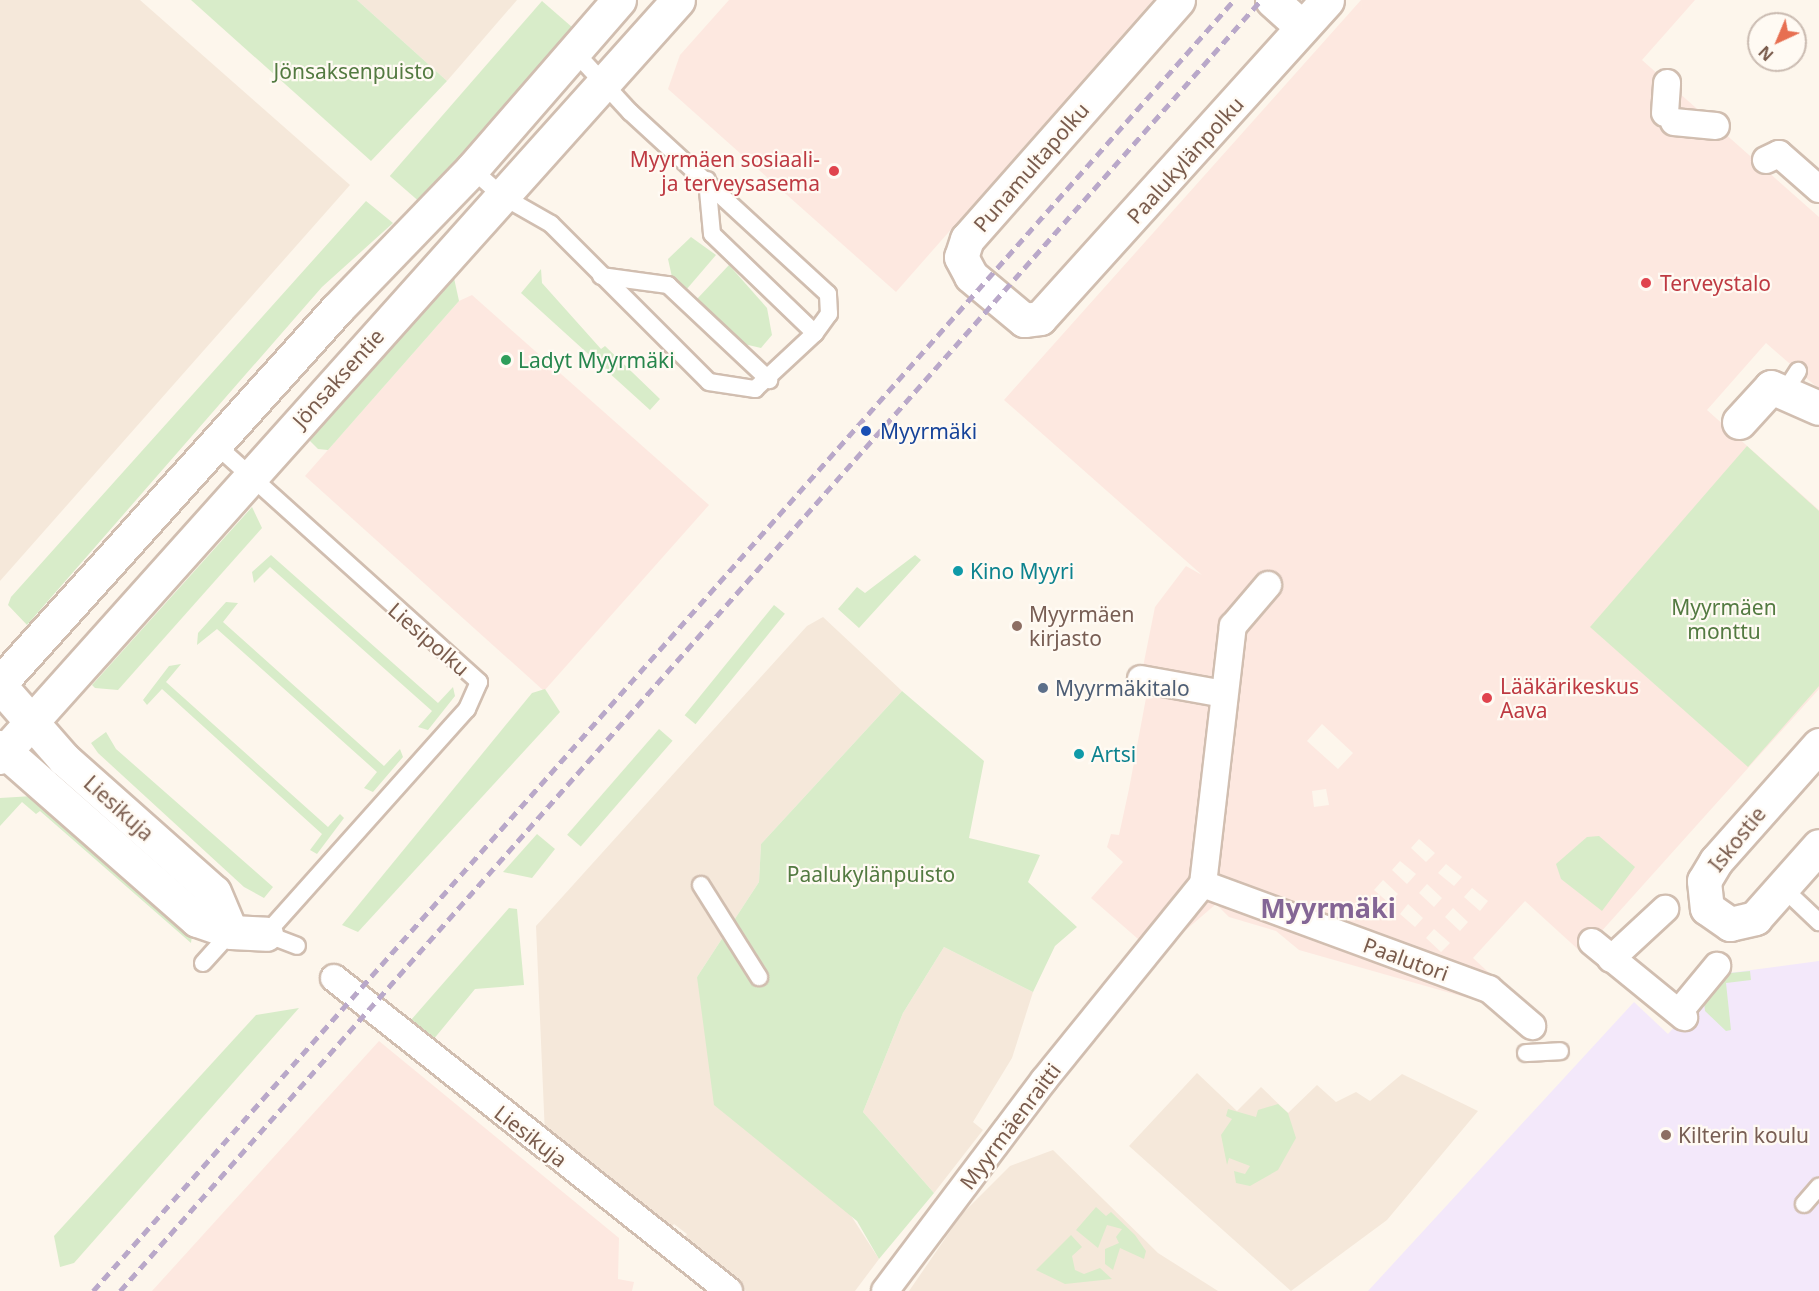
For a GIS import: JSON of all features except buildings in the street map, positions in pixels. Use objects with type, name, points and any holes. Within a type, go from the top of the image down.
[{"type":"street","points":[[0,684],[216,445],[472,169],[619,0]]},
{"type":"street","name":"Jönsaksentie","points":[[2,752],[32,722],[678,0]]},
{"type":"street","name":"Punamultapolku","points":[[1040,318],[1024,320],[971,276],[961,257],[967,239],[1178,0]]},
{"type":"street","points":[[1272,0],[1302,27]]},
{"type":"street","name":"Paalukylänpolku","points":[[1040,318],[1327,0]]},
{"type":"street","points":[[1665,113],[1667,83]]},
{"type":"street","points":[[1694,106],[1674,122],[1716,126]]},
{"type":"street","points":[[1766,160],[1779,154],[1819,189]]},
{"type":"street","points":[[1739,422],[1771,387],[1792,381],[1819,408]]},
{"type":"street","points":[[1203,884],[1233,626],[1268,585]]},
{"type":"street","points":[[1141,679],[1224,694]]},
{"type":"street","name":"Liesikuja","points":[[0,684],[64,759],[214,892],[231,932]]},
{"type":"street","name":"Iskostie","points":[[1819,745],[1716,861],[1702,896],[1715,918],[1730,924],[1755,918],[1819,846]]},
{"type":"street","name":"Liesikuja","points":[[2,752],[197,920],[231,932],[266,934]]},
{"type":"street","name":"Myyrmäenraitti","points":[[885,1291],[1138,963],[1203,884]]},
{"type":"street","name":"Paalutori","points":[[1203,884],[1489,989],[1532,1026]]},
{"type":"street","points":[[1611,959],[1665,909]]},
{"type":"street","points":[[1592,942],[1681,1014],[1717,966]]},
{"type":"street","name":"Liesikuja","points":[[334,978],[729,1291]]},
{"type":"lane","points":[[472,169],[502,196],[551,224],[709,382],[729,390],[755,389],[769,380],[814,333],[829,314],[828,294],[707,180],[627,109],[607,82],[574,51]]},
{"type":"lane","points":[[707,180],[712,234],[814,333]]},
{"type":"lane","points":[[601,276],[668,285],[769,380]]},
{"type":"lane","name":"Liesipolku","points":[[216,445],[252,474],[280,507],[478,682],[467,709],[266,934]]},
{"type":"lane","points":[[701,885],[759,977]]},
{"type":"lane","points":[[1784,888],[1819,922]]},
{"type":"lane","points":[[202,963],[231,932]]},
{"type":"lane","name":"Liesikuja","points":[[266,934],[297,946]]},
{"type":"lane","points":[[1526,1053],[1560,1051]]},
{"type":"lane","points":[[1804,1204],[1819,1187]]},
{"type":"shaded area","points":[[0,0],[140,0],[350,185],[0,581]]},
{"type":"shaded area","points":[[357,0],[517,0],[447,81]]},
{"type":"shaded area","points":[[729,0],[1153,0],[896,292],[668,89],[680,55]]},
{"type":"shaded area","points":[[1361,0],[1695,0],[1642,60],[1819,217],[1819,389],[1766,343],[1707,410],[1819,510],[1819,689],[1582,953],[1525,901],[1473,958],[1538,1018],[1299,950],[1276,931],[1229,917],[1216,904],[1173,941],[1161,959],[1091,898],[1123,862],[1107,847],[1111,834],[1119,835],[1129,789],[1146,698],[1137,697],[1155,607],[1186,566],[1202,575],[1004,400]],"holes":[[[1322,724],[1353,753],[1338,769],[1307,741]],[[1326,789],[1329,805],[1314,807],[1312,791]],[[1419,839],[1435,853],[1426,862],[1411,848]],[[1400,861],[1416,874],[1407,884],[1392,870]],[[1446,864],[1462,877],[1454,886],[1438,873]],[[1383,880],[1398,894],[1389,903],[1374,890]],[[1427,884],[1442,898],[1434,907],[1419,893]],[[1472,888],[1488,901],[1480,911],[1464,897]],[[1408,904],[1423,918],[1415,927],[1400,914]],[[1453,908],[1468,922],[1460,931],[1445,917]],[[1434,929],[1450,943],[1441,952],[1426,938]]]},
{"type":"shaded area","points":[[472,295],[709,505],[544,691],[305,476],[459,301]]},
{"type":"shaded area","points":[[823,617],[902,691],[761,844],[759,882],[697,977],[879,1259],[855,1291],[746,1291],[683,1241],[687,1234],[674,1224],[670,1229],[545,1135],[536,926],[807,626]]},
{"type":"shaded area","points":[[944,947],[1033,992],[1012,1058],[973,1122],[983,1130],[934,1193],[863,1112],[903,1013]]},
{"type":"shaded area","name":"Kilterin koulu","points":[[1819,961],[1819,1291],[1368,1291],[1634,1002],[1668,1034],[1721,974]]},
{"type":"shaded area","points":[[379,1041],[619,1238],[618,1279],[634,1282],[632,1291],[152,1291]]},
{"type":"shaded area","points":[[1197,1073],[1237,1111],[1261,1087],[1288,1113],[1317,1085],[1336,1102],[1356,1092],[1370,1101],[1402,1074],[1478,1111],[1387,1220],[1291,1291],[1129,1146]]},
{"type":"shaded area","points":[[1053,1150],[1158,1253],[1218,1291],[909,1291],[962,1214],[1010,1166]]},
{"type":"green space","name":"Jönsaksenpuisto","points":[[191,0],[357,0],[447,81],[371,161]]},
{"type":"green space","points":[[542,1],[572,27],[420,202],[390,176]]},
{"type":"green space","points":[[366,201],[393,223],[322,287],[27,625],[8,605],[11,597]]},
{"type":"green space","points":[[691,237],[716,255],[686,290],[672,277],[668,259]]},
{"type":"green space","points":[[729,265],[767,308],[772,335],[761,348],[744,344],[697,299]]},
{"type":"green space","points":[[541,269],[542,283],[601,349],[605,346],[660,399],[650,410],[521,293]]},
{"type":"green space","points":[[454,278],[459,301],[328,450],[318,449],[308,439]]},
{"type":"green space","name":"Myyrmäen monttu","points":[[1747,446],[1819,511],[1819,686],[1748,767],[1590,627]]},
{"type":"green space","points":[[252,507],[262,528],[118,690],[95,688],[92,685]]},
{"type":"green space","points":[[271,555],[438,703],[453,687],[455,696],[428,730],[418,727],[432,711],[270,567],[254,583],[252,572]]},
{"type":"green space","points":[[915,555],[921,560],[859,628],[838,609],[857,587],[865,593]]},
{"type":"green space","points":[[226,602],[238,603],[223,622],[384,766],[400,749],[403,757],[373,792],[364,788],[377,772],[217,629],[197,645],[198,633]]},
{"type":"green space","points":[[774,605],[785,614],[696,724],[685,715]]},
{"type":"green space","points":[[181,664],[166,682],[328,827],[340,814],[344,818],[317,854],[310,850],[322,834],[162,689],[147,705],[143,700],[169,666]]},
{"type":"green space","points":[[545,689],[560,712],[358,932],[342,925],[532,693]]},
{"type":"green space","name":"Paalukylänpuisto","points":[[902,691],[984,761],[969,838],[1040,855],[1028,882],[1077,927],[1055,946],[1033,992],[944,947],[903,1013],[863,1112],[934,1193],[879,1259],[857,1221],[714,1105],[697,977],[759,882],[761,844]]},
{"type":"green space","points":[[659,729],[673,741],[581,846],[567,835]]},
{"type":"green space","points":[[106,732],[116,749],[273,887],[264,898],[244,887],[98,753],[91,743]]},
{"type":"green space","points":[[33,796],[192,935],[191,943],[40,811],[36,814],[22,802],[0,826],[0,798]]},
{"type":"green space","points":[[537,834],[555,849],[532,878],[503,872]]},
{"type":"green space","points":[[1599,836],[1635,867],[1602,911],[1561,879],[1556,864],[1587,837]]},
{"type":"green space","points":[[509,908],[517,909],[524,985],[475,989],[433,1040],[411,1020]]},
{"type":"green space","points":[[1750,971],[1751,980],[1726,983],[1731,1030],[1726,1031],[1705,1011],[1703,994],[1721,974]]},
{"type":"green space","points":[[299,1008],[74,1263],[60,1267],[54,1236],[256,1015]]},
{"type":"green space","points":[[1278,1104],[1288,1113],[1296,1138],[1278,1170],[1250,1186],[1236,1183],[1234,1171],[1245,1174],[1250,1166],[1229,1158],[1227,1165],[1221,1135],[1232,1119],[1226,1116],[1228,1109],[1256,1117],[1258,1110]]},
{"type":"green space","points":[[1096,1207],[1106,1216],[1111,1212],[1135,1235],[1146,1251],[1144,1259],[1120,1248],[1113,1270],[1105,1264],[1105,1249],[1119,1243],[1116,1237],[1122,1229],[1107,1225],[1098,1248],[1076,1230]]},
{"type":"green space","points":[[1071,1235],[1082,1247],[1072,1256],[1075,1270],[1084,1274],[1100,1268],[1112,1279],[1065,1284],[1036,1270]]},
{"type":"railway","points":[[93,1291],[1234,0]]},
{"type":"railway","points":[[120,1291],[1261,0]]},
{"type":"place","name":"Myyrmäen sosiaali- ja terveysasema","points":[[834,171]]},
{"type":"place","name":"Terveystalo","points":[[1646,283]]},
{"type":"place","name":"Ladyt Myyrmäki","points":[[506,360]]},
{"type":"place","name":"Myyrmäki","points":[[866,431]]},
{"type":"place","name":"Kino Myyri","points":[[958,571]]},
{"type":"place","name":"Myyrmäen kirjasto","points":[[1017,626]]},
{"type":"place","name":"Myyrmäkitalo","points":[[1043,688]]},
{"type":"place","name":"Lääkärikeskus Aava","points":[[1487,698]]},
{"type":"place","name":"Artsi","points":[[1079,754]]},
{"type":"place","name":"Kilterin koulu","points":[[1666,1135]]},
{"type":"district","name":"Myyrmäki","points":[[1328,908]]}]
